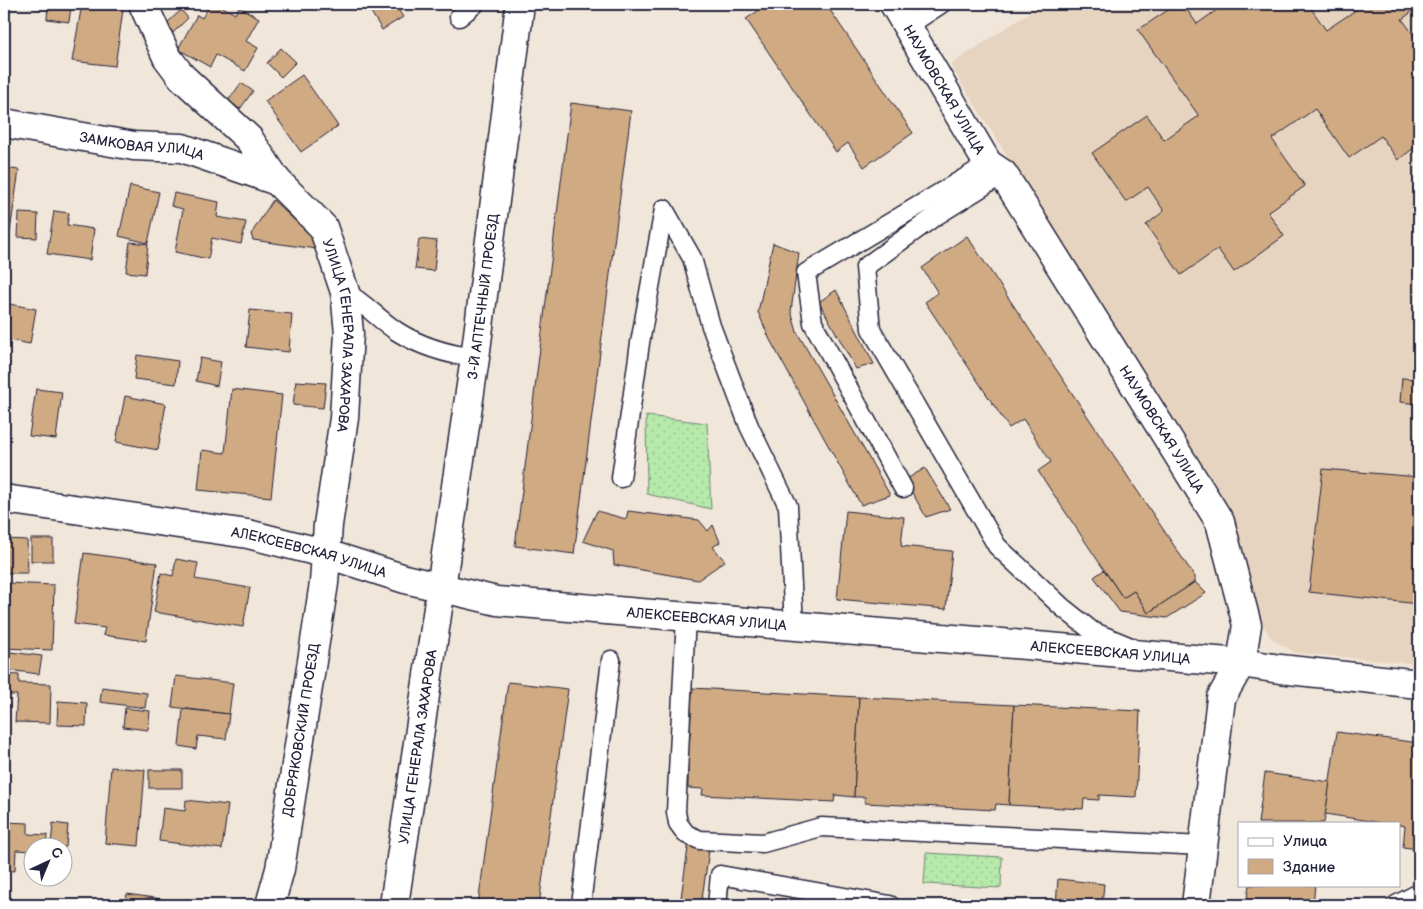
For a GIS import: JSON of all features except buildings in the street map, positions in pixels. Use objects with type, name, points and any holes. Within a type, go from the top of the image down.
[{"type":"street","name":"УЛИЦА ГЕНЕРАЛА ЗАХАРОВА","points":[[143,4],[167,57],[182,77],[249,140],[277,181],[324,226],[345,292],[349,342],[344,418],[328,525],[327,554]]},
{"type":"street","name":"3-Й АПТЕЧНЫЙ ПРОЕЗД","points":[[440,588],[475,358],[517,4]]},
{"type":"street","name":"НАУМОВСКАЯ УЛИЦА","points":[[901,14],[996,169],[1220,522],[1247,626],[1242,662],[1221,698],[1196,905]]},
{"type":"street","name":"ЗАМКОВАЯ УЛИЦА","points":[[4,123],[134,146],[182,148],[277,181]]},
{"type":"street","name":"АЛЕКСЕЕВСКАЯ УЛИЦА","points":[[4,499],[248,534],[327,554],[440,588],[497,601],[1242,662],[1280,669],[1419,684]]},
{"type":"street","name":"ДОБРЯКОВСКИЙ ПРОЕЗД","points":[[270,905],[280,870],[327,554]]},
{"type":"street","name":"УЛИЦА ГЕНЕРАЛА ЗАХАРОВА","points":[[394,905],[440,588]]},
{"type":"lane","points":[[459,17],[475,4]]},
{"type":"lane","points":[[901,14],[941,4]]},
{"type":"lane","points":[[903,488],[813,323],[806,274],[996,169]]},
{"type":"lane","points":[[996,169],[865,267],[870,330],[997,546],[1062,607],[1092,631],[1148,655]]},
{"type":"lane","points":[[621,478],[640,343],[664,209],[692,258],[711,326],[742,408],[788,506],[794,626]]},
{"type":"lane","points":[[345,292],[360,301],[397,332],[439,352],[475,358]]},
{"type":"lane","points":[[686,617],[676,812],[678,823],[686,834],[700,840],[763,843],[821,827],[1203,846]]},
{"type":"lane","points":[[581,905],[610,660]]},
{"type":"lane","points":[[717,905],[720,875],[890,905]]},
{"type":"lane","points":[[1396,905],[1419,894]]},
{"type":"shaded area","points":[[1042,4],[1419,4],[1419,664],[1296,653],[1272,639],[1258,619],[1233,514],[950,65]]},
{"type":"green space","points":[[646,416],[707,423],[711,509],[647,494]]},
{"type":"green space","points":[[926,853],[1002,857],[1001,888],[924,884]]}]
